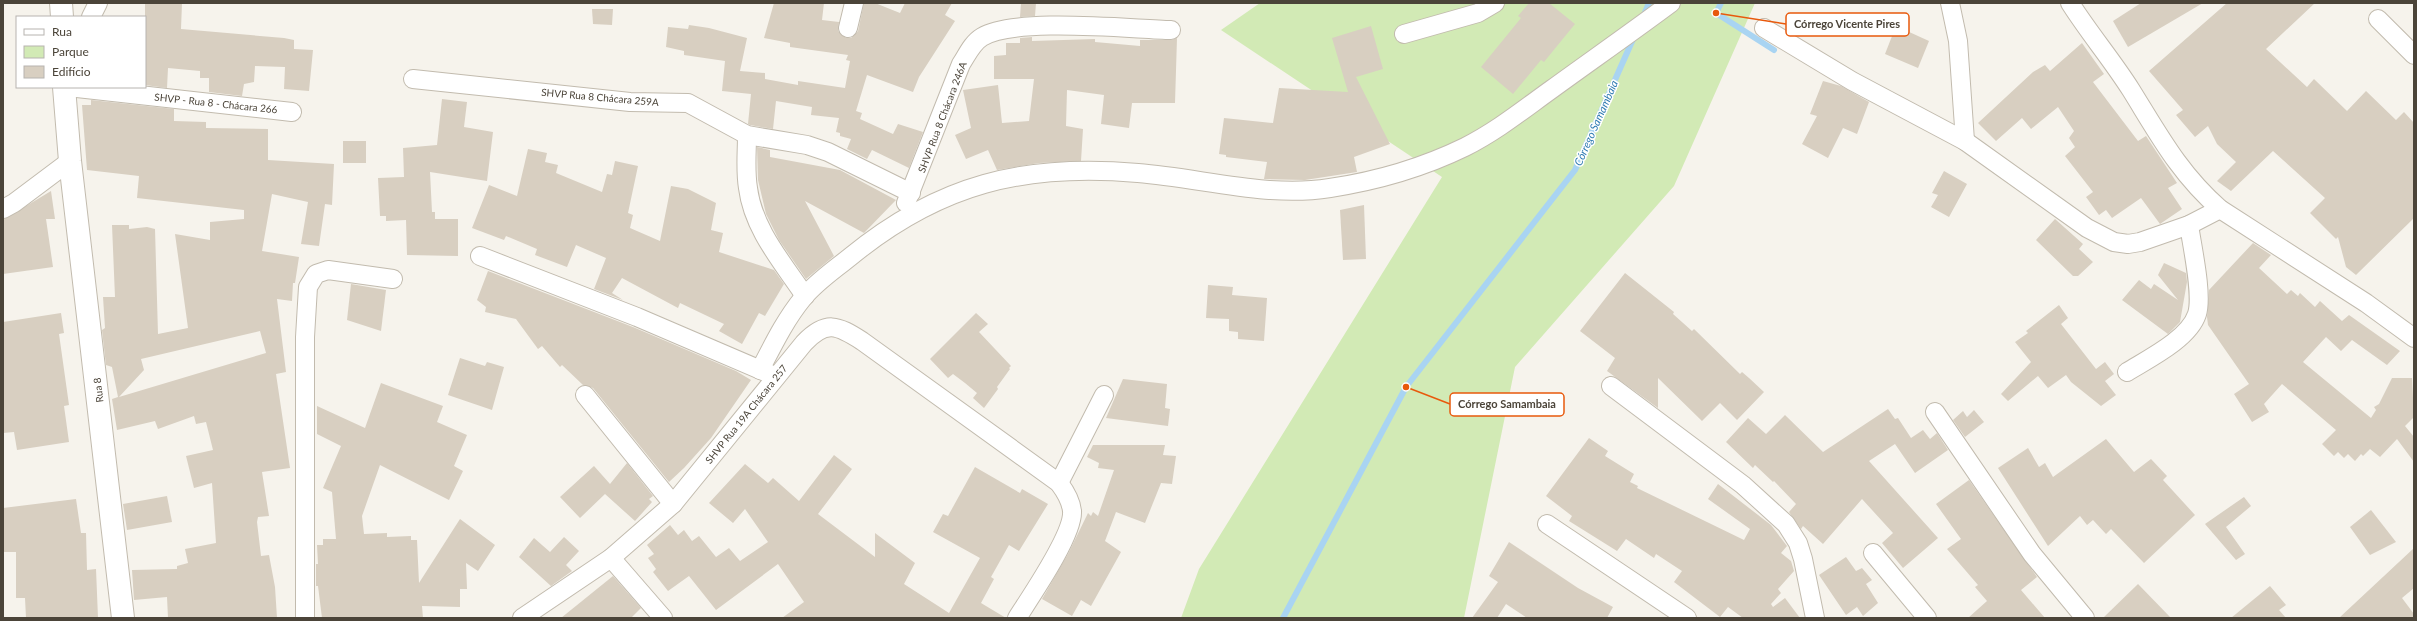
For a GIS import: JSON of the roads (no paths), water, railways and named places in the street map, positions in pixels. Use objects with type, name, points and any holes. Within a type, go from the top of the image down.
[{"type":"street","points":[[61,3],[62,16]]},
{"type":"street","points":[[92,16],[98,3]]},
{"type":"street","points":[[848,28],[854,3]]},
{"type":"street","points":[[1404,34],[1478,13],[1495,3]]},
{"type":"street","points":[[480,256],[637,317],[767,373],[779,334],[806,296],[833,270],[898,220],[970,187],[1000,179],[1082,171],[1140,173],[1221,185],[1291,190],[1331,188],[1407,170],[1444,157],[1503,125],[1671,3]]},
{"type":"street","points":[[1950,3],[1958,41],[1965,141]]},
{"type":"street","points":[[2070,3],[2131,90],[2156,133],[2186,176],[2220,209],[2366,303],[2414,338]]},
{"type":"street","points":[[2378,19],[2414,55]]},
{"type":"street","name":"SHVP Rua 8 Chácara 246A","points":[[898,220],[912,194],[961,64],[982,38],[1018,28],[1047,26],[1171,30]]},
{"type":"street","points":[[1764,28],[1852,81],[1965,141],[2087,228],[2114,242],[2128,244],[2140,242],[2189,225],[2220,209]]},
{"type":"street","name":"SHVP Rua 8 Chácara 259A","points":[[413,78],[630,102],[688,103],[747,135],[807,145],[828,152],[912,194]]},
{"type":"street","name":"Rua 8","points":[[64,88],[70,161],[123,618]]},
{"type":"street","name":"SHVP - Rua 8 - Chácara 266","points":[[77,88],[292,112]]},
{"type":"street","points":[[747,135],[747,180],[752,208],[773,249],[806,296]]},
{"type":"street","points":[[3,209],[14,203],[70,161]]},
{"type":"street","points":[[2127,372],[2176,340],[2189,327],[2197,315],[2198,300],[2189,225]]},
{"type":"street","points":[[305,618],[305,337],[308,288],[316,274],[328,270],[393,279]]},
{"type":"street","name":"SHVP Rua 19A Chácara 257","points":[[522,618],[537,606],[611,558],[673,504],[767,373],[822,328],[840,329],[862,341],[1060,483]]},
{"type":"street","points":[[1612,386],[1743,485],[1786,524],[1798,543],[1803,559],[1815,618]]},
{"type":"street","points":[[584,395],[673,504]]},
{"type":"street","points":[[1017,618],[1054,557],[1070,523],[1071,505],[1060,483],[1104,395]]},
{"type":"street","points":[[1935,412],[2032,554],[2085,618]]},
{"type":"street","points":[[1547,524],[1687,618]]},
{"type":"street","points":[[1872,553],[1927,618]]},
{"type":"street","points":[[611,558],[663,618]]},
{"type":"waterway","name":"Córrego Samambaia","points":[[1643,17],[1649,3]]},
{"type":"waterway","points":[[1721,3],[1716,13],[1774,50]]},
{"type":"waterway","name":"Córrego Samambaia","points":[[1283,618],[1406,387],[1575,170],[1634,37]]},
{"type":"place","name":"Córrego Vicente Pires","points":[[1716,13]]},
{"type":"place","name":"Córrego Samambaia","points":[[1406,387]]}]
